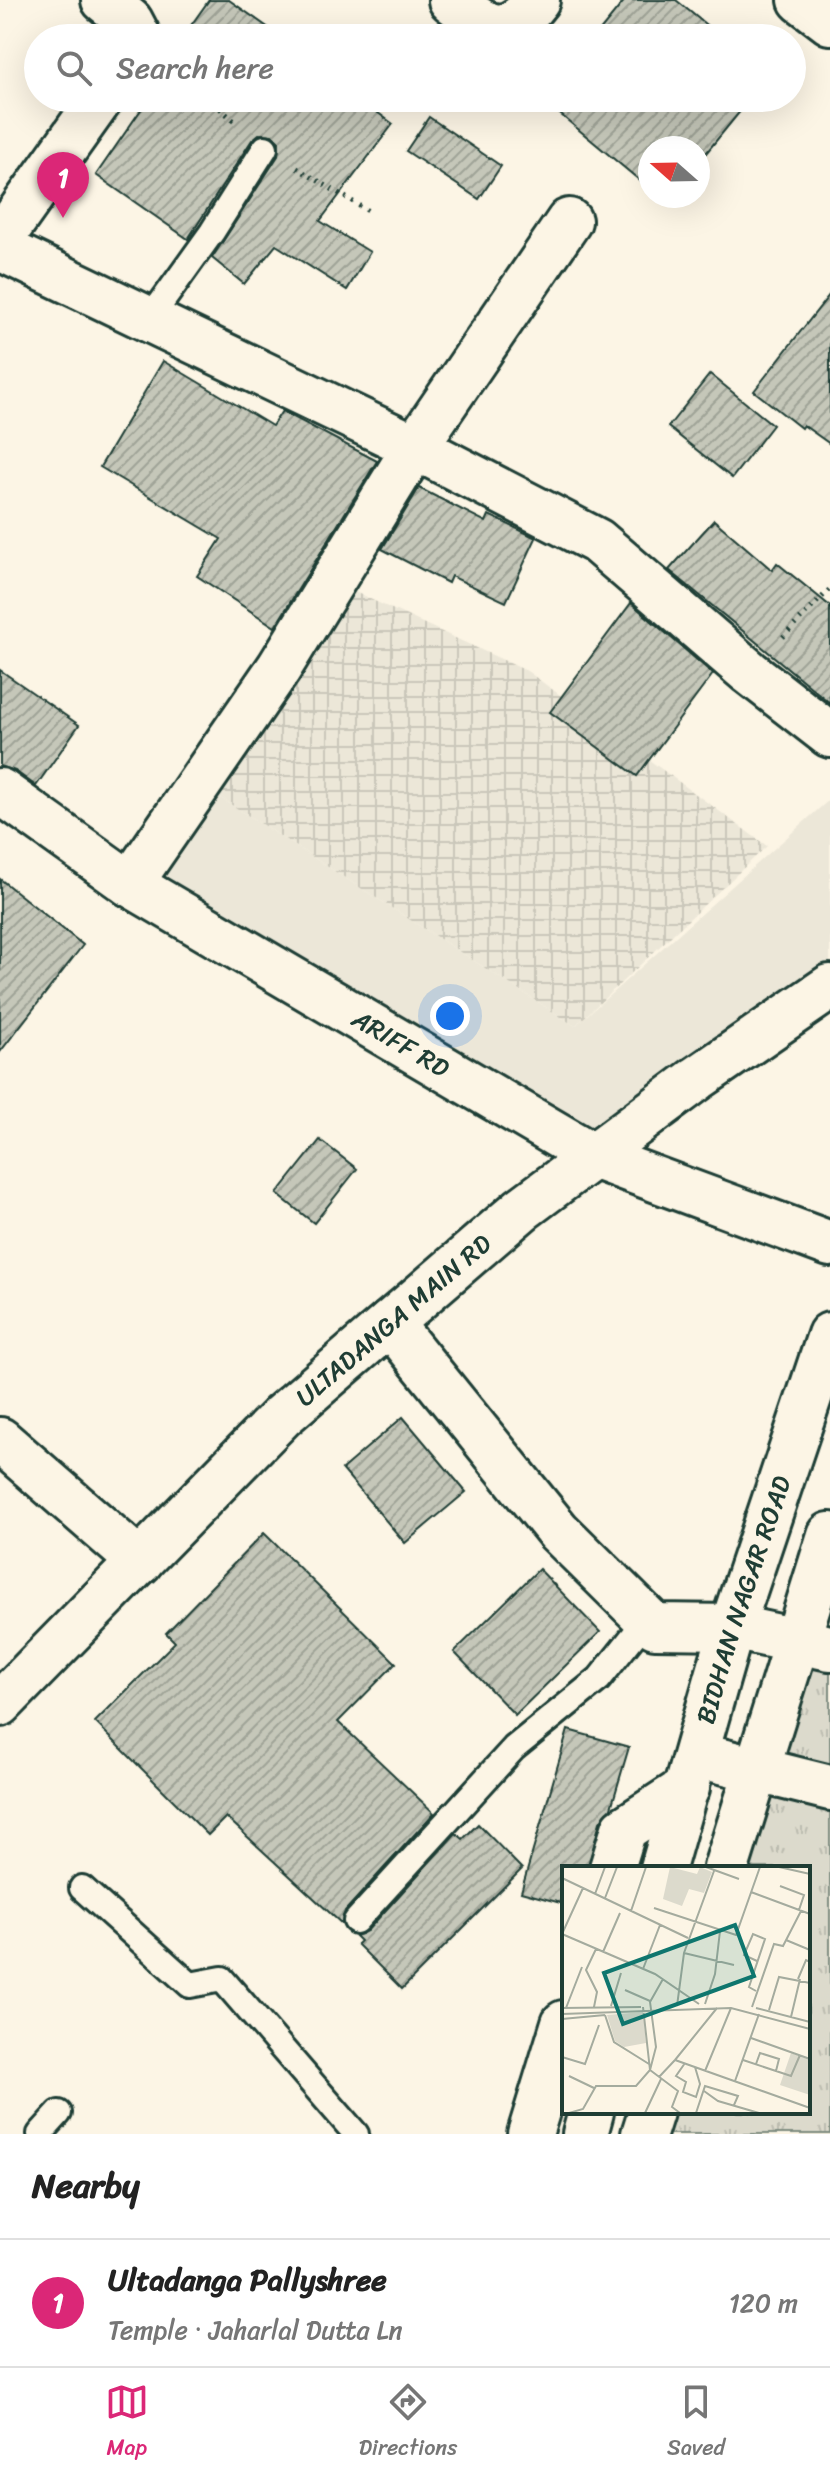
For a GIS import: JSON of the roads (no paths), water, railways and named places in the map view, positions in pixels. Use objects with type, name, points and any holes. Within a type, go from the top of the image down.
[{"type":"street","points":[[104,0],[132,24]]},
{"type":"street","points":[[451,0],[482,24]]},
{"type":"street","points":[[510,24],[526,14],[537,0]]},
{"type":"street","points":[[801,0],[830,22]]},
{"type":"street","points":[[0,240],[91,112]]},
{"type":"street","points":[[130,884],[279,668],[415,447],[569,221]]},
{"type":"street","points":[[0,248],[415,447],[597,541],[749,672],[830,735]]},
{"type":"street","name":"ARIFF RD","points":[[0,791],[130,884],[593,1156],[830,1244]]},
{"type":"street","name":"ULTADANGA MAIN RD","points":[[0,1704],[282,1416],[522,1209],[830,987]]},
{"type":"street","points":[[390,1323],[558,1531],[655,1626],[732,1627],[812,1643]]},
{"type":"street","name":"BIDHAN NAGAR ROAD","points":[[664,1866],[732,1627],[830,1335]]},
{"type":"street","points":[[0,1440],[140,1562]]},
{"type":"street","points":[[727,1866],[757,1769],[812,1643],[830,1535]]},
{"type":"street","points":[[613,1866],[624,1829],[692,1771],[757,1769],[830,1788]]},
{"type":"street","points":[[530,2134],[562,2030]]},
{"type":"street","points":[[585,2134],[590,2114]]},
{"type":"street","points":[[644,2134],[650,2114]]},
{"type":"lane","points":[[149,320],[212,232],[265,148]]},
{"type":"lane","points":[[356,1921],[514,1748],[599,1679],[647,1619]]},
{"type":"lane","points":[[82,1888],[190,1985],[222,1979],[356,2134]]},
{"type":"lane","points":[[40,2134],[59,2113]]},
{"type":"place","name":"Ultadanga Pallyshree","points":[[63,218]]}]
